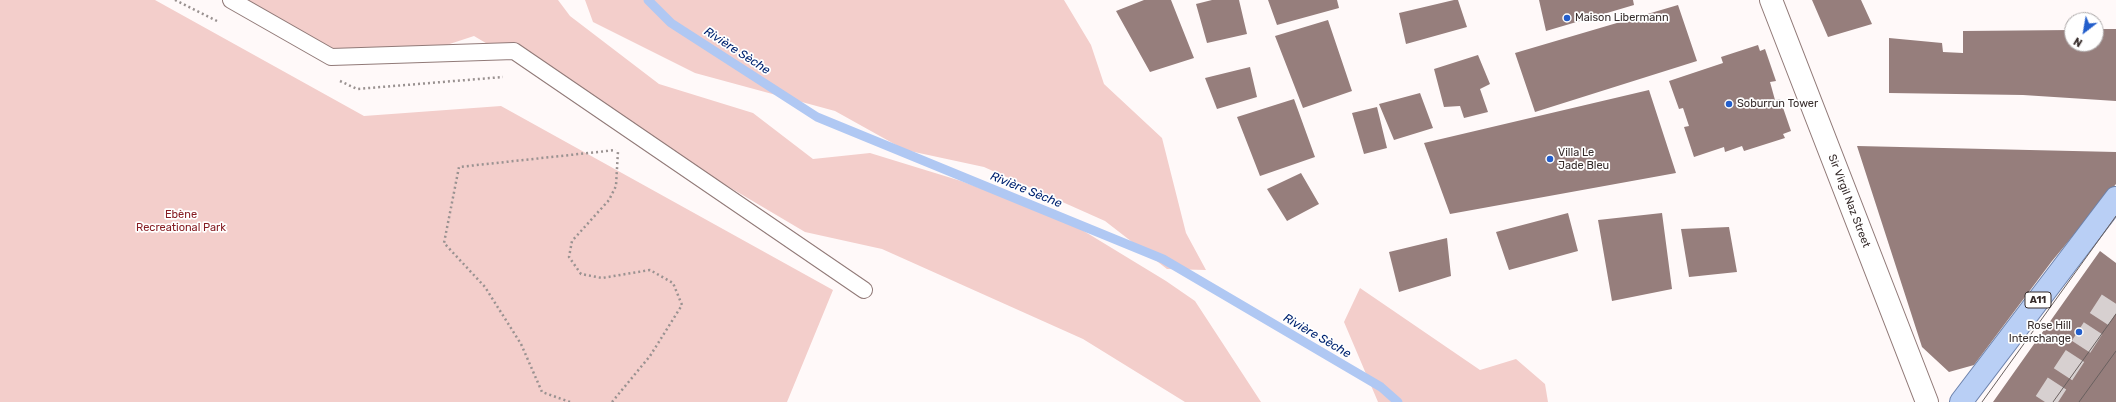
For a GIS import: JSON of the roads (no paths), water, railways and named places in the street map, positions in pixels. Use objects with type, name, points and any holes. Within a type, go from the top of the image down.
[{"type":"main road","name":"A11","points":[[1961,402],[2116,198]]},
{"type":"street","name":"Sir Virgil Naz Street","points":[[1771,0],[1927,402]]},
{"type":"lane","points":[[230,0],[331,57],[514,51],[864,290]]},
{"type":"waterway","name":"Rivière Sèche","points":[[648,0],[671,23],[817,117],[1163,259],[1381,387],[1398,402]]},
{"type":"tunnel","points":[[2045,402],[2116,293]]},
{"type":"tram line","points":[[1982,402],[2116,216]]},
{"type":"tram line","points":[[2053,402],[2116,314]]},
{"type":"tram line","points":[[2079,402],[2116,351]]},
{"type":"place","name":"Maison Libermann","points":[[1567,18]]},
{"type":"place","name":"Soburrun Tower","points":[[1729,104]]},
{"type":"place","name":"Villa Le Jade Bleu","points":[[1550,159]]},
{"type":"place","name":"Rose Hill Interchange","points":[[2079,332]]},
{"type":"park label","name":"Ebène Recreational Park","points":[[181,221]]}]
